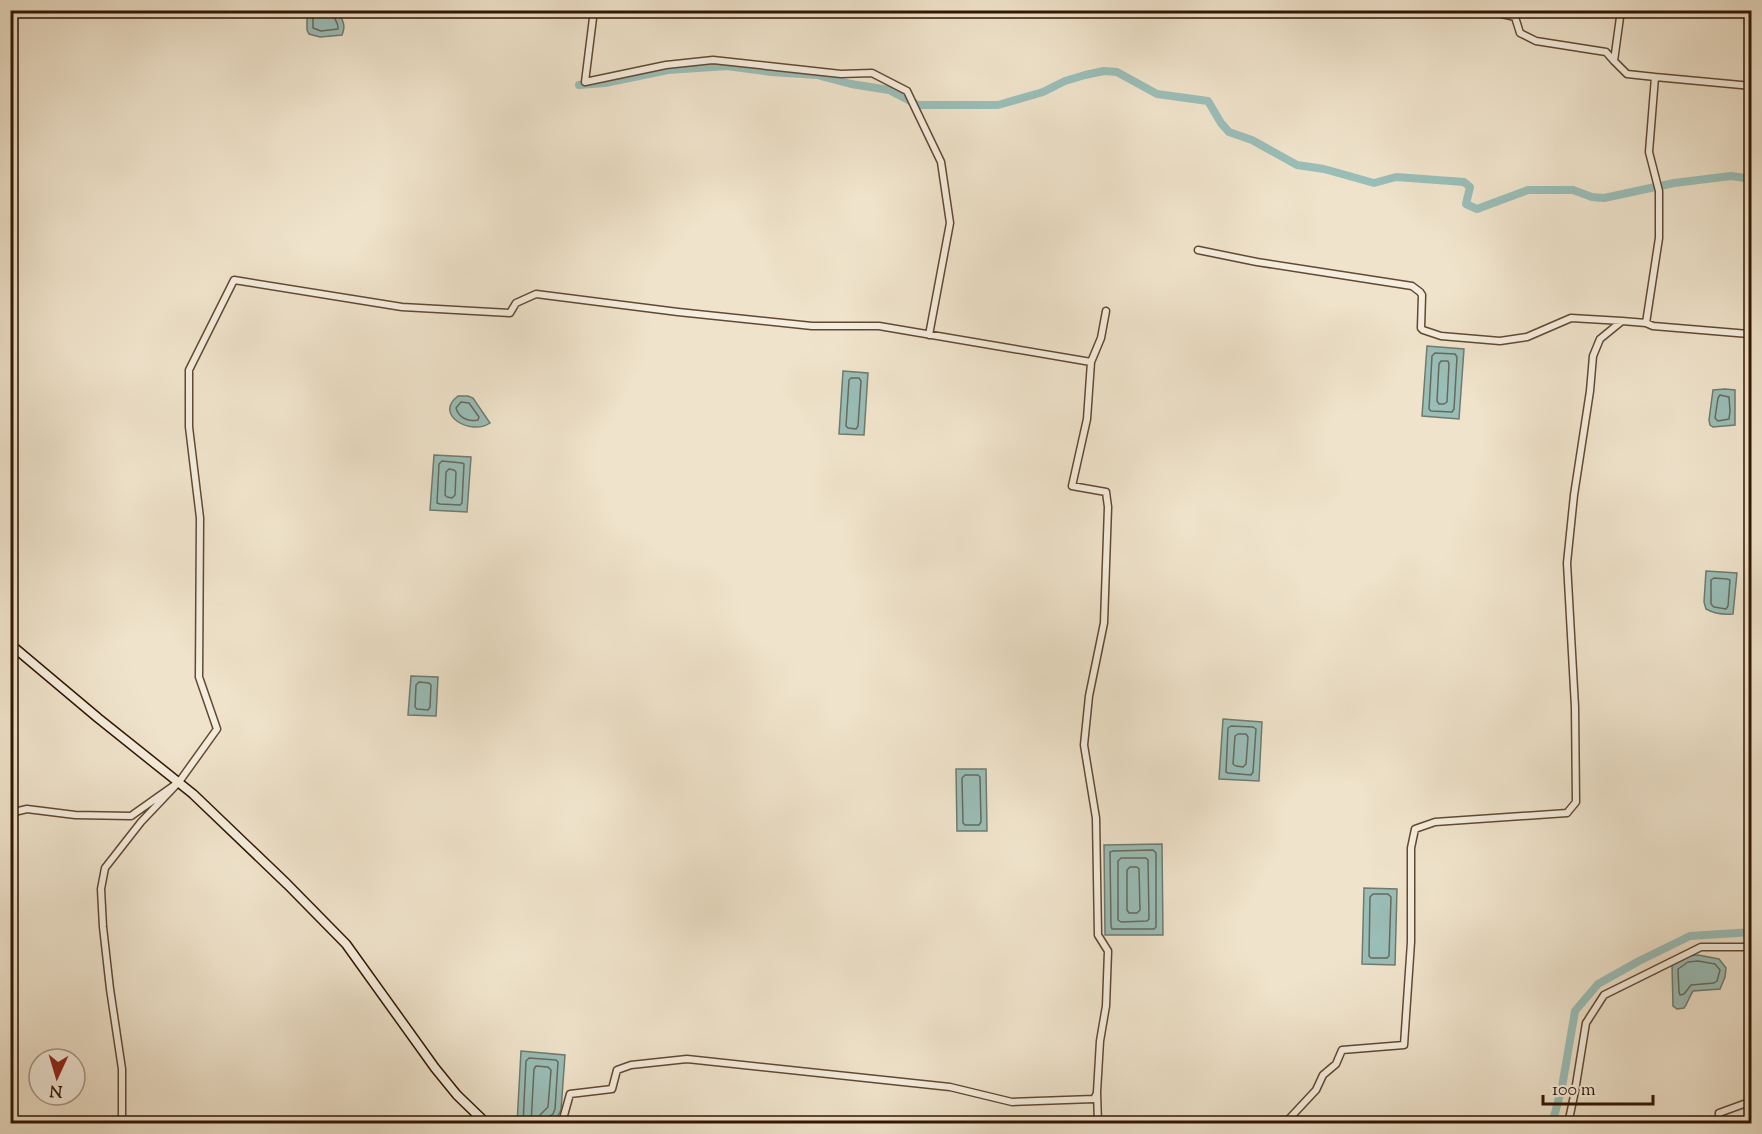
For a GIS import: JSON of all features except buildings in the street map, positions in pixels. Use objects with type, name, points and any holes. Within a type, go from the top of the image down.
[{"type":"main road","points":[[10,644],[193,794],[287,884],[346,944],[435,1068],[457,1095],[487,1124]]},
{"type":"street","points":[[594,10],[585,82],[666,65],[713,60],[841,74],[872,74],[907,91],[941,162],[950,223],[929,335]]},
{"type":"street","points":[[1485,10],[1515,17],[1520,33],[1536,41],[1606,52],[1627,74],[1752,86]]},
{"type":"street","points":[[1614,61],[1621,10]]},
{"type":"street","points":[[1646,323],[1659,238],[1659,191],[1649,152],[1655,77]]},
{"type":"street","points":[[1198,250],[1268,264],[1412,286],[1422,295],[1421,328],[1441,336],[1500,341],[1527,337],[1570,318],[1749,334]]},
{"type":"street","points":[[122,1124],[122,1069],[110,989],[101,889],[105,868],[141,822],[179,782],[217,729],[199,677],[200,518],[189,427],[189,370],[234,280],[402,307],[510,313],[516,303],[536,294],[701,315],[812,326],[879,326],[1091,362]]},
{"type":"street","points":[[1098,1124],[1097,1092],[1100,1041],[1106,1006],[1108,951],[1098,935],[1096,818],[1084,745],[1089,696],[1104,623],[1108,507],[1106,492],[1072,486],[1087,418],[1091,362],[1101,338],[1106,311]]},
{"type":"street","points":[[1242,1124],[1243,1122],[1288,1119],[1316,1090],[1323,1075],[1336,1064],[1342,1050],[1404,1045],[1411,942],[1410,848],[1415,829],[1435,822],[1567,813],[1576,802],[1575,707],[1568,563],[1574,495],[1593,356],[1600,339],[1622,321]]},
{"type":"street","points":[[10,813],[27,809],[75,815],[131,816],[179,782]]},
{"type":"street","points":[[1568,1124],[1586,1023],[1604,995],[1701,946],[1752,947]]},
{"type":"street","points":[[553,1124],[562,1119],[570,1094],[612,1089],[617,1070],[631,1065],[687,1059],[950,1087],[1012,1102],[1094,1099],[1097,1092]]},
{"type":"street","points":[[1719,1124],[1719,1113],[1752,1101]]},
{"type":"water","points":[[307,11],[340,11],[344,26],[342,35],[320,37],[309,34]]},
{"type":"water","points":[[1427,346],[1464,349],[1459,419],[1422,416]]},
{"type":"water","points":[[843,371],[868,373],[864,435],[839,434]]},
{"type":"water","points":[[1713,390],[1735,390],[1735,425],[1713,427],[1709,420]]},
{"type":"water","points":[[458,396],[473,398],[490,423],[473,427],[458,422],[450,410],[451,403]]},
{"type":"water","points":[[434,455],[471,457],[467,512],[430,510]]},
{"type":"water","points":[[1706,571],[1737,573],[1733,614],[1719,614],[1706,609],[1704,602]]},
{"type":"water","points":[[411,676],[438,677],[436,716],[408,715]]},
{"type":"water","points":[[1223,719],[1262,722],[1259,781],[1219,779]]},
{"type":"water","points":[[956,769],[986,769],[987,831],[957,831]]},
{"type":"water","points":[[1162,844],[1163,935],[1105,935],[1104,845]]},
{"type":"water","points":[[1364,888],[1397,889],[1395,965],[1362,964]]},
{"type":"water","points":[[1698,955],[1719,959],[1726,968],[1725,977],[1720,989],[1693,991],[1684,1008],[1677,1009],[1673,1006],[1672,964],[1686,956]]},
{"type":"water","points":[[521,1051],[565,1055],[561,1110],[554,1120],[537,1124],[517,1124]]},
{"type":"waterway","points":[[579,85],[605,83],[668,70],[727,66],[817,75],[851,84],[889,90],[918,105],[998,105],[1043,92],[1065,81],[1085,75],[1104,71],[1117,72],[1157,94],[1208,101],[1229,132],[1252,140],[1297,165],[1324,169],[1374,183],[1396,177],[1464,182],[1470,187],[1466,204],[1477,209],[1528,190],[1573,190],[1592,197],[1604,198],[1674,183],[1731,176],[1752,179]]},
{"type":"waterway","points":[[1552,1124],[1562,1087],[1575,1011],[1598,984],[1690,936],[1752,932]]}]
